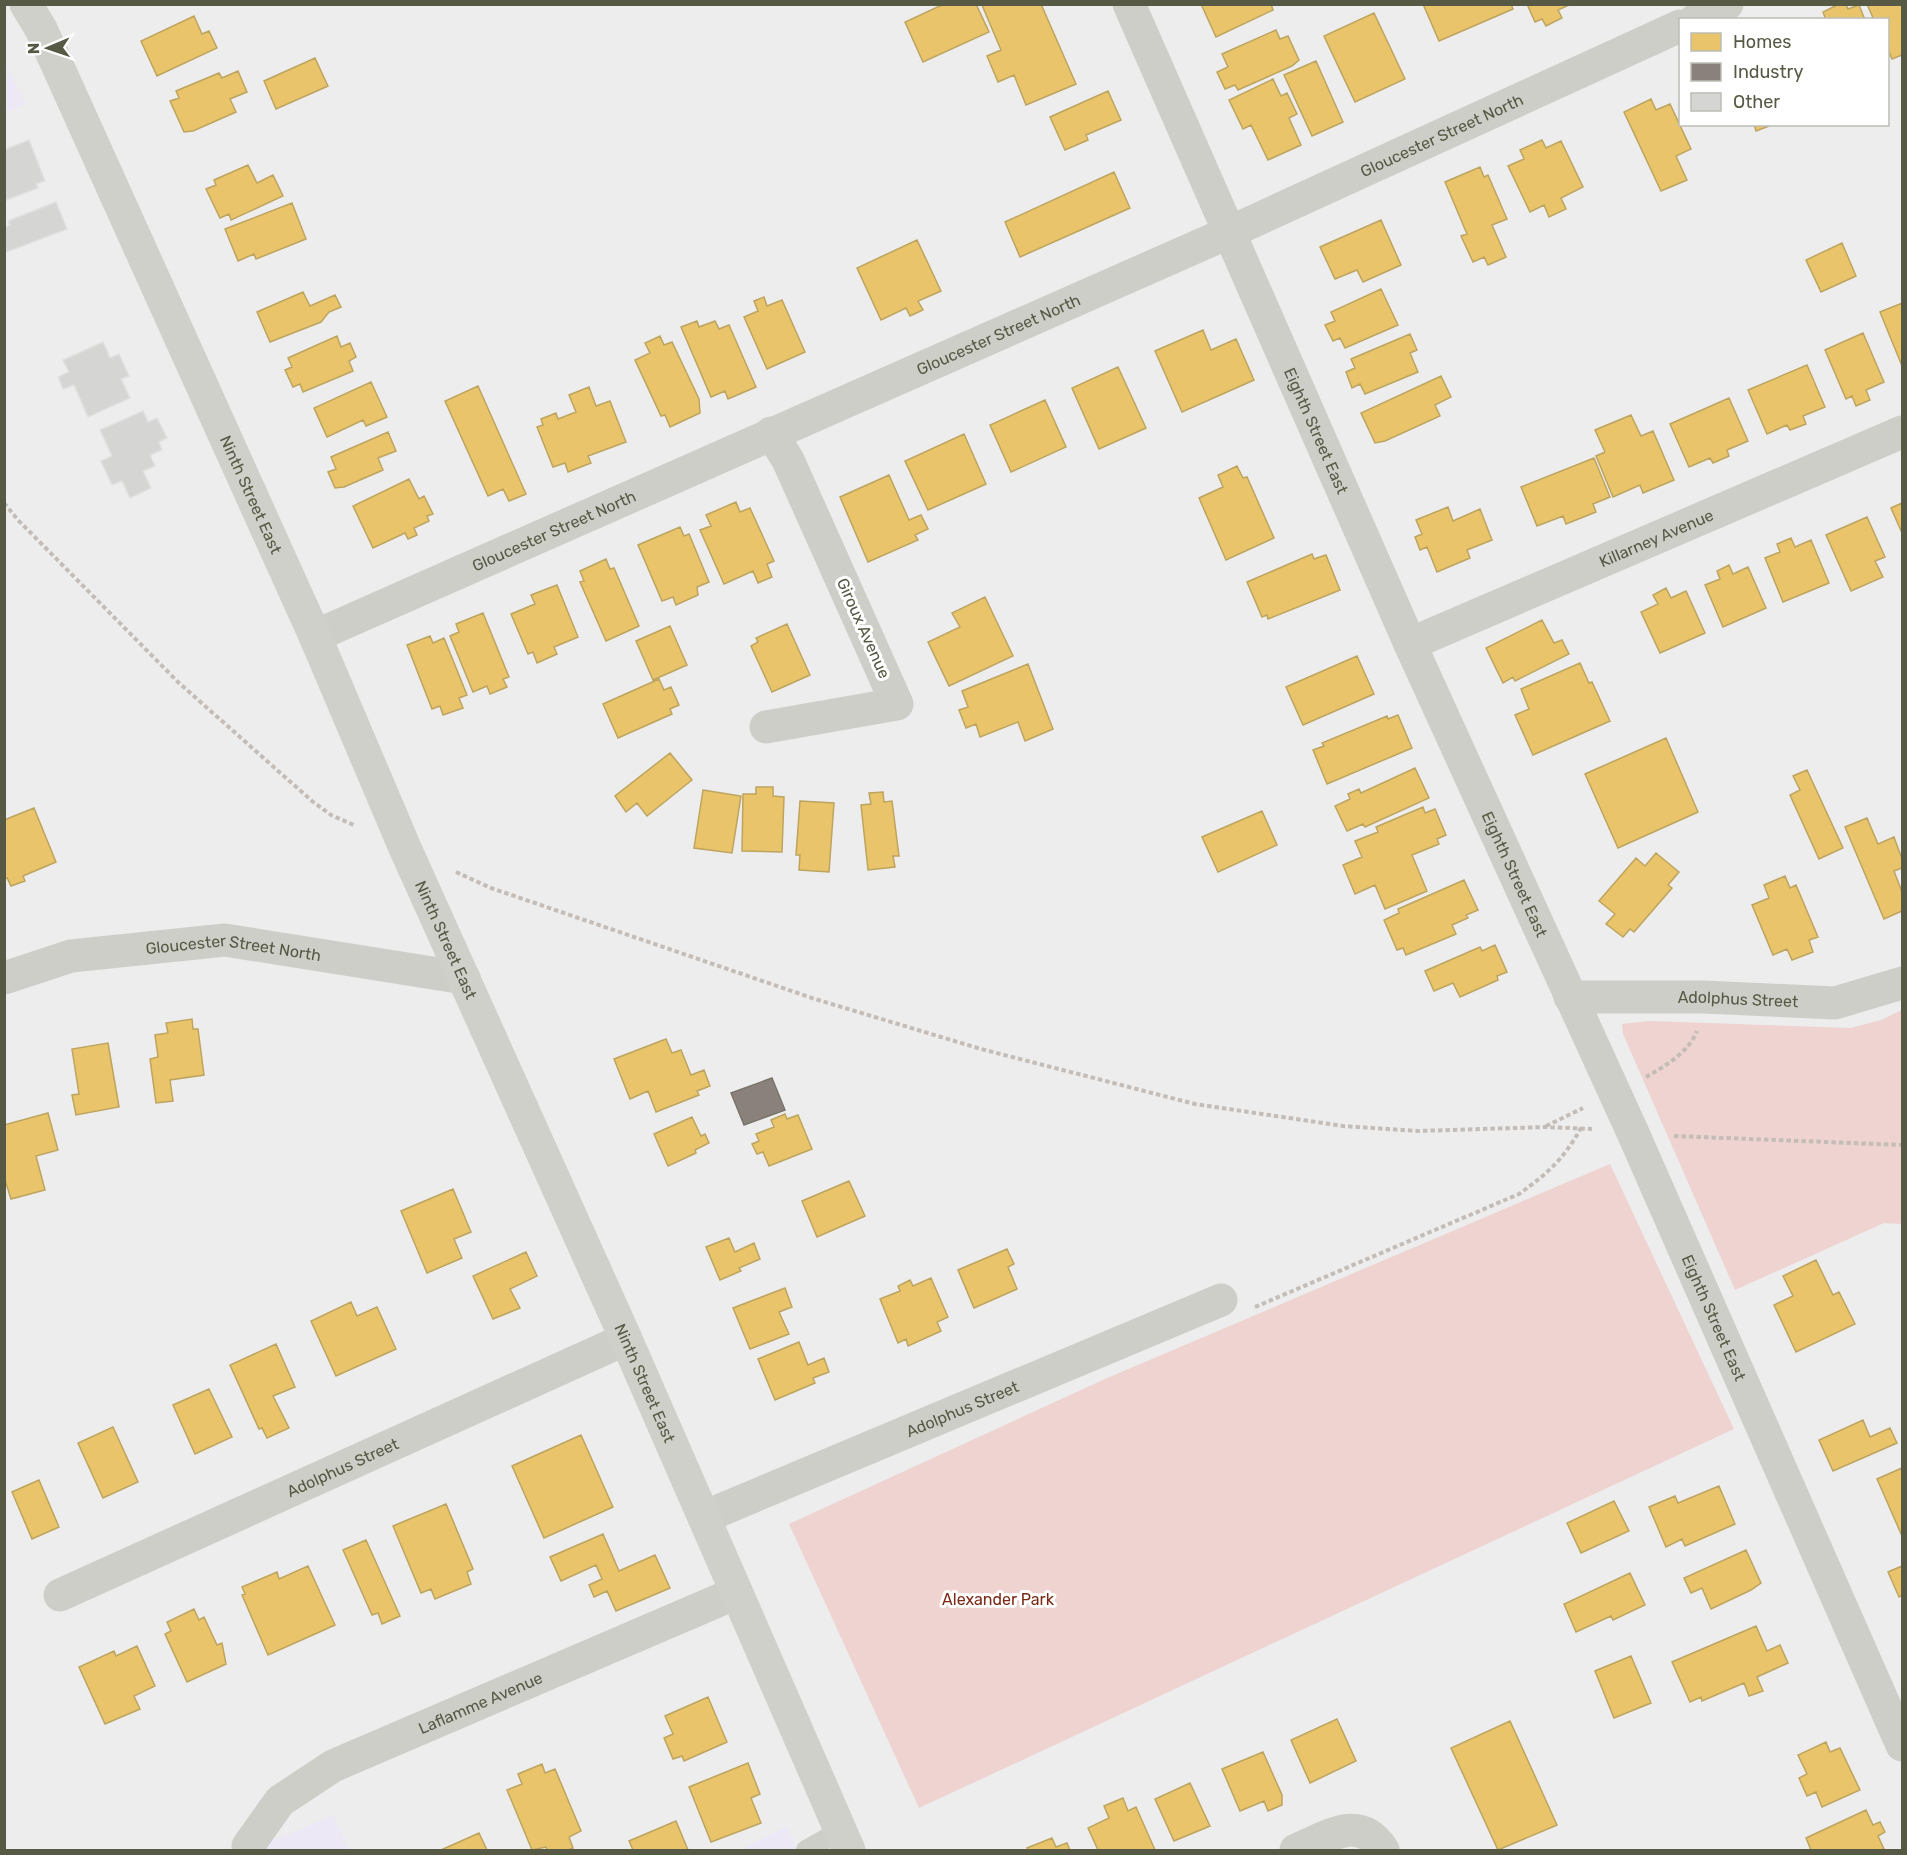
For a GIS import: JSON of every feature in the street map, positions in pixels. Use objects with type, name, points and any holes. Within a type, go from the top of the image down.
[{"type":"main road","name":"Ninth Street East","points":[[34,13],[315,636],[405,848],[626,1339],[845,1841]]},
{"type":"street","name":"Eighth Street East","points":[[1129,4],[1410,644],[1633,1133],[1902,1745]]},
{"type":"street","points":[[1685,4],[1692,18]]},
{"type":"street","points":[[1697,18],[1727,4]]},
{"type":"street","name":"Gloucester Street North","points":[[315,636],[1230,232],[1679,26]]},
{"type":"street","name":"Killarney Avenue","points":[[1410,644],[1902,432]]},
{"type":"street","name":"Giroux Avenue","points":[[766,727],[897,704],[788,460],[771,433]]},
{"type":"street","name":"Gloucester Street North","points":[[4,978],[71,956],[225,940],[464,978]]},
{"type":"street","name":"Adolphus Street","points":[[1570,997],[1704,997],[1835,1003],[1902,983]]},
{"type":"street","name":"Adolphus Street","points":[[704,1517],[1221,1300]]},
{"type":"street","name":"Adolphus Street","points":[[60,1595],[626,1339]]},
{"type":"street","name":"Laflamme Avenue","points":[[248,1846],[280,1801],[333,1766],[736,1593]]},
{"type":"street","points":[[1296,1851],[1348,1829],[1369,1834],[1383,1851]]},
{"type":"lane","points":[[806,1851],[845,1841]]},
{"type":"path","points":[[4,503],[18,520],[178,682],[312,801],[331,815],[491,888],[816,999],[981,1049],[1125,1087],[1196,1104],[1343,1126],[1418,1131],[1581,1128],[1633,1133],[1902,1145]]},
{"type":"path","points":[[1221,1300],[1245,1311],[1519,1194],[1553,1168],[1569,1150],[1581,1128]]},
{"type":"shaded area","points":[[4,60],[26,105],[5,112],[4,112]]},
{"type":"shaded area","points":[[334,1815],[348,1850],[250,1850]]},
{"type":"shaded area","points":[[787,1826],[797,1850],[739,1850]]},
{"type":"green space","points":[[1902,1010],[1902,1224],[1884,1223],[1735,1290],[1623,1034],[1622,1024],[1649,1021],[1851,1028],[1881,1020]]},
{"type":"green space","name":"Alexander Park","points":[[1610,1164],[1734,1429],[919,1808],[789,1524],[1105,1379]]},
{"type":"building: Homes","points":[[944,4],[976,4],[989,32],[923,62],[905,22]]},
{"type":"building: Homes","points":[[1041,4],[1076,84],[1026,105],[1014,75],[998,82],[987,56],[1001,50],[982,5]]},
{"type":"building: Homes","points":[[1201,4],[1271,4],[1273,10],[1216,37]]},
{"type":"building: Homes","points":[[1423,4],[1511,4],[1513,9],[1439,41]]},
{"type":"building: Homes","points":[[1527,4],[1569,5],[1558,10],[1562,18],[1546,26],[1542,19],[1535,22]]},
{"type":"building: Homes","points":[[1839,4],[1846,4],[1848,9],[1859,5],[1864,18],[1825,18],[1823,12]]},
{"type":"building: Homes","points":[[1867,4],[1902,4],[1902,55],[1892,59],[1889,52],[1889,18],[1873,18]]},
{"type":"building: Homes","points":[[1374,13],[1405,79],[1355,102],[1324,36]]},
{"type":"building: Homes","points":[[194,16],[202,34],[209,31],[217,48],[157,76],[141,41]]},
{"type":"building: Homes","points":[[1276,30],[1280,39],[1288,36],[1299,60],[1292,66],[1238,90],[1235,85],[1225,89],[1217,72],[1228,67],[1222,54]]},
{"type":"building: Homes","points":[[315,58],[328,86],[276,109],[264,81]]},
{"type":"building: Homes","points":[[1316,61],[1343,122],[1312,136],[1284,75]]},
{"type":"building: Homes","points":[[238,71],[247,92],[230,99],[236,112],[193,131],[184,132],[170,101],[179,98],[176,91],[219,73],[222,78]]},
{"type":"building: Homes","points":[[1273,79],[1281,96],[1287,93],[1297,114],[1289,118],[1301,145],[1268,160],[1251,125],[1243,129],[1229,100]]},
{"type":"building: Homes","points":[[1108,91],[1121,120],[1086,135],[1088,140],[1065,150],[1050,117]]},
{"type":"building: Homes","points":[[1651,99],[1656,110],[1670,104],[1691,149],[1676,156],[1687,180],[1661,191],[1624,112]]},
{"type":"building: Homes","points":[[1755,126],[1769,126],[1756,131]]},
{"type":"building: Homes","points":[[1542,140],[1546,148],[1561,141],[1583,187],[1561,198],[1566,209],[1549,217],[1544,205],[1530,212],[1508,166],[1524,159],[1520,150]]},
{"type":"building: Homes","points":[[248,165],[257,183],[273,175],[283,196],[231,220],[229,214],[220,218],[206,189],[216,185],[214,180]]},
{"type":"building: Homes","points":[[1480,167],[1484,177],[1488,175],[1507,219],[1492,225],[1506,257],[1488,265],[1484,257],[1473,262],[1461,236],[1467,234],[1445,182]]},
{"type":"building: Homes","points":[[1114,172],[1130,208],[1020,257],[1005,222]]},
{"type":"building: Homes","points":[[292,203],[306,239],[256,259],[254,254],[238,261],[225,229]]},
{"type":"building: Homes","points":[[1381,220],[1401,265],[1363,282],[1357,270],[1335,279],[1320,247]]},
{"type":"building: Homes","points":[[917,240],[941,291],[918,301],[923,310],[910,316],[906,308],[881,320],[857,268]]},
{"type":"building: Homes","points":[[1842,243],[1856,276],[1821,292],[1806,260]]},
{"type":"building: Homes","points":[[1381,289],[1398,325],[1345,348],[1340,338],[1333,341],[1325,325],[1335,321],[1331,312]]},
{"type":"building: Homes","points":[[303,292],[310,306],[335,295],[341,307],[329,312],[321,322],[270,342],[257,312]]},
{"type":"building: Homes","points":[[764,297],[767,306],[782,300],[805,352],[767,369],[744,317],[758,311],[754,301]]},
{"type":"building: Homes","points":[[1902,303],[1902,366],[1880,312]]},
{"type":"building: Homes","points":[[697,321],[699,327],[715,321],[719,329],[729,325],[756,387],[728,399],[725,391],[711,397],[681,327]]},
{"type":"building: Homes","points":[[1203,330],[1211,350],[1236,339],[1254,380],[1182,412],[1155,351]]},
{"type":"building: Homes","points":[[1863,333],[1884,382],[1866,390],[1870,400],[1856,406],[1852,396],[1846,399],[1825,350]]},
{"type":"building: Homes","points":[[1410,334],[1417,350],[1410,353],[1418,372],[1365,394],[1360,384],[1352,388],[1346,372],[1355,368],[1351,359]]},
{"type":"building: Homes","points":[[337,336],[341,347],[350,343],[356,357],[349,361],[353,371],[303,392],[300,384],[293,387],[285,370],[292,367],[288,358]]},
{"type":"building: Homes","points":[[660,336],[664,345],[672,342],[699,399],[700,413],[670,427],[665,415],[661,416],[635,360],[650,353],[645,343]]},
{"type":"building: Homes","points":[[1807,365],[1825,407],[1803,416],[1806,424],[1790,430],[1787,425],[1767,434],[1748,390]]},
{"type":"building: Homes","points":[[1118,367],[1146,428],[1099,449],[1072,388]]},
{"type":"building: Homes","points":[[1441,376],[1451,397],[1435,405],[1440,416],[1385,441],[1375,443],[1361,413]]},
{"type":"building: Homes","points":[[371,382],[387,417],[366,426],[363,420],[327,437],[314,408]]},
{"type":"building: Homes","points":[[478,386],[526,494],[509,501],[503,489],[488,496],[445,401]]},
{"type":"building: Homes","points":[[589,387],[596,406],[610,401],[626,442],[588,456],[591,463],[568,472],[565,463],[553,467],[537,427],[543,425],[541,419],[556,413],[558,419],[576,412],[569,395]]},
{"type":"building: Homes","points":[[1729,398],[1748,441],[1727,450],[1729,456],[1713,463],[1710,458],[1689,467],[1670,424]]},
{"type":"building: Homes","points":[[1045,400],[1066,447],[1011,472],[990,425]]},
{"type":"building: Homes","points":[[1631,415],[1641,436],[1653,431],[1674,480],[1643,493],[1640,485],[1613,497],[1596,456],[1605,452],[1595,430]]},
{"type":"building: Homes","points":[[388,432],[396,451],[378,458],[383,470],[344,487],[335,488],[328,472],[336,469],[331,457]]},
{"type":"building: Homes","points":[[964,434],[986,484],[928,510],[905,461]]},
{"type":"building: Homes","points":[[1594,458],[1610,497],[1593,504],[1596,512],[1566,524],[1563,516],[1537,526],[1521,487]]},
{"type":"building: Homes","points":[[1237,466],[1243,478],[1247,477],[1274,538],[1226,560],[1199,498],[1223,487],[1218,475]]},
{"type":"building: Homes","points":[[889,475],[909,520],[921,515],[928,529],[915,535],[918,540],[868,562],[840,497]]},
{"type":"building: Homes","points":[[409,479],[419,499],[424,496],[433,514],[427,516],[429,521],[414,528],[417,535],[408,539],[405,533],[373,548],[353,506]]},
{"type":"building: Homes","points":[[736,502],[740,512],[750,508],[774,561],[767,564],[772,577],[758,583],[753,571],[724,584],[700,530],[711,526],[706,515]]},
{"type":"building: Homes","points":[[1902,503],[1902,533],[1891,508]]},
{"type":"building: Homes","points":[[1448,507],[1453,521],[1480,509],[1492,540],[1467,550],[1470,558],[1437,572],[1427,547],[1420,550],[1415,537],[1422,534],[1416,520]]},
{"type":"building: Homes","points":[[1867,517],[1885,557],[1875,561],[1883,577],[1851,591],[1826,535]]},
{"type":"building: Homes","points":[[680,527],[684,536],[689,534],[709,582],[697,587],[698,595],[676,605],[673,597],[662,601],[638,545]]},
{"type":"building: Homes","points":[[1791,538],[1795,547],[1811,540],[1829,583],[1783,602],[1765,558],[1780,552],[1777,544]]},
{"type":"building: Homes","points":[[1312,554],[1314,559],[1326,555],[1340,590],[1268,619],[1267,615],[1262,617],[1247,582]]},
{"type":"building: Homes","points":[[606,559],[610,569],[614,568],[639,626],[606,641],[580,582],[584,581],[580,571]]},
{"type":"building: Homes","points":[[1729,565],[1733,574],[1748,567],[1766,608],[1723,627],[1705,585],[1720,579],[1717,571]]},
{"type":"building: Homes","points":[[557,585],[578,637],[554,647],[557,654],[537,663],[533,652],[528,654],[511,614],[535,604],[531,595]]},
{"type":"building: Homes","points":[[1666,588],[1671,598],[1686,591],[1705,633],[1660,653],[1641,612],[1658,604],[1653,595]]},
{"type":"building: Homes","points":[[985,597],[1013,656],[949,686],[928,642],[960,627],[952,613]]},
{"type":"building: Homes","points":[[483,613],[509,677],[503,679],[507,687],[490,694],[487,686],[473,692],[450,636],[459,632],[456,624]]},
{"type":"building: Homes","points":[[1542,620],[1554,643],[1562,640],[1569,654],[1515,681],[1513,677],[1503,683],[1486,648]]},
{"type":"building: Homes","points":[[787,624],[810,675],[772,692],[751,646],[758,642],[756,638]]},
{"type":"building: Homes","points":[[670,626],[687,665],[653,680],[636,641]]},
{"type":"building: Homes","points":[[430,636],[433,643],[444,638],[467,695],[459,698],[463,708],[443,715],[440,706],[432,709],[407,645]]},
{"type":"building: Homes","points":[[1357,656],[1374,694],[1303,725],[1286,687]]},
{"type":"building: Homes","points":[[1580,663],[1589,683],[1592,682],[1610,721],[1533,755],[1515,715],[1529,709],[1521,689]]},
{"type":"building: Homes","points":[[1028,664],[1053,729],[1025,741],[1018,722],[980,737],[976,724],[966,728],[959,710],[968,707],[962,691]]},
{"type":"building: Homes","points":[[659,679],[664,690],[671,687],[679,705],[670,709],[672,714],[618,738],[603,704]]},
{"type":"building: Homes","points":[[1398,715],[1412,748],[1327,784],[1313,750],[1324,746],[1322,743],[1387,716],[1388,719]]},
{"type":"building: Homes","points":[[1666,738],[1698,812],[1618,848],[1585,774]]},
{"type":"building: Homes","points":[[670,753],[692,780],[647,816],[637,803],[626,812],[615,796]]},
{"type":"building: Homes","points":[[1415,768],[1429,798],[1365,827],[1363,824],[1347,831],[1335,806],[1350,799],[1348,794],[1359,789],[1361,793]]},
{"type":"building: Homes","points":[[1807,770],[1843,848],[1819,859],[1790,795],[1800,790],[1793,776]]},
{"type":"building: Homes","points":[[756,787],[773,787],[773,796],[784,797],[782,852],[742,851],[743,794],[756,794]]},
{"type":"building: Homes","points":[[703,790],[741,796],[732,853],[694,848]]},
{"type":"building: Homes","points":[[883,792],[884,802],[892,801],[899,856],[893,856],[895,867],[868,870],[861,805],[871,804],[869,793]]},
{"type":"building: Homes","points":[[800,801],[834,803],[829,872],[799,870],[800,855],[796,855]]},
{"type":"building: Homes","points":[[1423,807],[1425,813],[1435,809],[1446,835],[1437,839],[1439,844],[1412,855],[1427,891],[1385,909],[1375,885],[1355,894],[1343,865],[1362,857],[1355,841],[1378,832],[1376,827]]},
{"type":"building: Homes","points":[[34,808],[56,862],[23,876],[25,881],[11,886],[7,878],[4,879],[4,820]]},
{"type":"building: Homes","points":[[1262,811],[1277,845],[1218,872],[1202,837]]},
{"type":"building: Homes","points":[[1867,818],[1878,844],[1894,837],[1902,859],[1902,868],[1894,871],[1902,892],[1902,911],[1884,919],[1845,827]]},
{"type":"building: Homes","points":[[1656,853],[1679,872],[1668,885],[1672,888],[1634,932],[1630,929],[1623,937],[1606,924],[1615,914],[1599,901],[1636,858],[1645,866]]},
{"type":"building: Homes","points":[[1785,876],[1790,888],[1796,885],[1818,937],[1809,940],[1813,952],[1792,960],[1787,949],[1773,955],[1752,905],[1769,898],[1764,885]]},
{"type":"building: Homes","points":[[1464,880],[1478,910],[1466,915],[1468,918],[1452,925],[1456,934],[1406,955],[1403,948],[1397,950],[1384,920],[1399,913],[1398,909]]},
{"type":"building: Homes","points":[[1495,945],[1507,972],[1497,976],[1498,980],[1460,997],[1453,983],[1434,991],[1425,971],[1480,947],[1482,951]]},
{"type":"building: Homes","points":[[192,1019],[193,1029],[198,1029],[204,1075],[170,1080],[173,1101],[156,1103],[150,1059],[158,1057],[155,1035],[168,1033],[166,1023]]},
{"type":"building: Homes","points":[[666,1039],[672,1053],[681,1050],[691,1075],[704,1070],[710,1086],[697,1091],[699,1095],[656,1112],[648,1091],[630,1099],[614,1059]]},
{"type":"building: Homes","points":[[108,1043],[119,1107],[76,1115],[72,1095],[79,1094],[72,1049]]},
{"type":"building: Homes","points":[[48,1113],[58,1150],[36,1156],[45,1190],[11,1199],[4,1177],[4,1125]]},
{"type":"building: Homes","points":[[785,1114],[787,1119],[798,1115],[812,1149],[769,1166],[763,1152],[757,1154],[752,1144],[759,1141],[756,1134],[774,1127],[771,1120]]},
{"type":"building: Homes","points":[[692,1117],[701,1136],[705,1134],[709,1143],[695,1150],[696,1153],[668,1166],[654,1134]]},
{"type":"building: Homes","points":[[849,1181],[865,1216],[817,1237],[802,1201]]},
{"type":"building: Homes","points":[[453,1189],[471,1232],[454,1239],[462,1258],[427,1273],[401,1211]]},
{"type":"building: Homes","points":[[729,1238],[735,1252],[754,1243],[760,1259],[720,1280],[706,1247]]},
{"type":"building: Homes","points":[[1007,1249],[1014,1264],[1008,1267],[1017,1289],[974,1308],[958,1270]]},
{"type":"building: Homes","points":[[526,1252],[537,1276],[510,1289],[520,1308],[493,1319],[473,1276]]},
{"type":"building: Homes","points":[[1816,1260],[1833,1295],[1839,1292],[1855,1324],[1796,1352],[1774,1305],[1793,1296],[1783,1276]]},
{"type":"building: Homes","points":[[931,1278],[948,1317],[937,1322],[941,1331],[908,1346],[906,1339],[898,1343],[880,1299],[900,1291],[898,1286],[910,1280],[913,1286]]},
{"type":"building: Homes","points":[[785,1288],[792,1307],[779,1312],[789,1334],[750,1349],[733,1308]]},
{"type":"building: Homes","points":[[351,1302],[357,1316],[377,1307],[396,1349],[336,1376],[311,1321]]},
{"type":"building: Homes","points":[[799,1342],[808,1365],[824,1358],[829,1372],[813,1378],[815,1383],[775,1400],[758,1359]]},
{"type":"building: Homes","points":[[276,1344],[295,1387],[273,1396],[289,1428],[267,1438],[262,1428],[259,1429],[230,1365]]},
{"type":"building: Homes","points":[[209,1389],[232,1437],[195,1454],[173,1405]]},
{"type":"building: Homes","points":[[1863,1420],[1870,1437],[1890,1428],[1897,1443],[1833,1471],[1819,1440]]},
{"type":"building: Homes","points":[[113,1427],[138,1482],[103,1498],[78,1443]]},
{"type":"building: Homes","points":[[581,1435],[613,1507],[544,1538],[512,1466]]},
{"type":"building: Homes","points":[[1902,1468],[1902,1536],[1877,1479]]},
{"type":"building: Homes","points":[[39,1480],[59,1527],[32,1539],[12,1492]]},
{"type":"building: Homes","points":[[1719,1486],[1735,1524],[1685,1546],[1682,1539],[1666,1547],[1649,1507],[1675,1496],[1678,1503]]},
{"type":"building: Homes","points":[[1614,1501],[1629,1531],[1581,1553],[1567,1523]]},
{"type":"building: Homes","points":[[446,1504],[473,1569],[467,1572],[471,1584],[435,1599],[431,1589],[421,1593],[393,1526]]},
{"type":"building: Homes","points":[[603,1534],[619,1571],[655,1555],[670,1588],[616,1611],[607,1591],[594,1597],[589,1585],[602,1579],[596,1565],[561,1581],[550,1557]]},
{"type":"building: Homes","points":[[366,1540],[400,1616],[382,1624],[378,1613],[372,1615],[343,1550]]},
{"type":"building: Homes","points":[[1746,1550],[1761,1583],[1711,1609],[1702,1588],[1691,1593],[1684,1578]]},
{"type":"building: Homes","points":[[308,1566],[335,1625],[268,1655],[242,1595],[245,1594],[242,1587],[277,1572],[279,1579]]},
{"type":"building: Homes","points":[[1902,1566],[1902,1595],[1899,1597],[1888,1572]]},
{"type":"building: Homes","points":[[1630,1573],[1645,1605],[1613,1620],[1611,1616],[1576,1632],[1564,1604]]},
{"type":"building: Homes","points":[[194,1609],[199,1620],[204,1617],[217,1645],[222,1643],[226,1664],[187,1682],[165,1634],[171,1631],[167,1622]]},
{"type":"building: Homes","points":[[1756,1626],[1767,1651],[1780,1645],[1788,1663],[1757,1677],[1763,1691],[1749,1696],[1744,1683],[1702,1701],[1701,1697],[1690,1702],[1672,1662]]},
{"type":"building: Homes","points":[[137,1646],[155,1686],[134,1696],[140,1709],[105,1724],[79,1667],[114,1651],[116,1656]]},
{"type":"building: Homes","points":[[1631,1656],[1651,1703],[1614,1718],[1595,1671]]},
{"type":"building: Homes","points":[[708,1697],[727,1742],[684,1761],[682,1756],[673,1759],[664,1738],[673,1734],[665,1716]]},
{"type":"building: Homes","points":[[1337,1719],[1356,1761],[1310,1783],[1291,1740]]},
{"type":"building: Homes","points":[[1510,1721],[1557,1825],[1498,1850],[1451,1748]]},
{"type":"building: Homes","points":[[1826,1742],[1830,1752],[1840,1748],[1860,1790],[1822,1807],[1816,1792],[1807,1796],[1799,1778],[1807,1774],[1798,1755]]},
{"type":"building: Homes","points":[[1263,1752],[1282,1795],[1282,1805],[1268,1811],[1264,1801],[1240,1811],[1222,1769]]},
{"type":"building: Homes","points":[[748,1763],[760,1794],[751,1798],[761,1823],[711,1842],[689,1787]]},
{"type":"building: Homes","points":[[542,1764],[545,1773],[555,1769],[581,1831],[569,1837],[573,1848],[568,1850],[547,1850],[546,1847],[532,1850],[507,1790],[522,1784],[518,1774]]},
{"type":"building: Homes","points":[[1190,1783],[1210,1826],[1174,1841],[1155,1799]]},
{"type":"building: Homes","points":[[1123,1798],[1128,1811],[1136,1807],[1155,1850],[1098,1850],[1088,1828],[1109,1818],[1104,1806]]},
{"type":"building: Homes","points":[[1866,1810],[1873,1825],[1880,1822],[1885,1832],[1878,1836],[1884,1849],[1811,1850],[1806,1838]]},
{"type":"building: Homes","points":[[676,1821],[688,1850],[633,1850],[629,1841]]},
{"type":"building: Homes","points":[[479,1833],[487,1850],[441,1850]]},
{"type":"building: Homes","points":[[1052,1838],[1056,1847],[1067,1843],[1070,1850],[1028,1850],[1027,1848]]},
{"type":"building: Industry","points":[[772,1078],[785,1110],[744,1125],[731,1093]]},
{"type":"building: Other","points":[[29,140],[45,181],[36,184],[38,188],[4,201],[4,150]]},
{"type":"building: Other","points":[[56,202],[67,229],[4,253],[4,228],[10,225],[8,221]]},
{"type":"building: Other","points":[[103,342],[110,358],[119,354],[129,376],[121,379],[130,398],[88,417],[74,385],[63,389],[58,377],[69,372],[63,360]]},
{"type":"building: Other","points":[[143,411],[148,422],[157,418],[167,438],[159,442],[162,450],[150,455],[155,466],[143,471],[151,488],[130,498],[122,481],[112,485],[101,461],[112,456],[100,430]]}]
